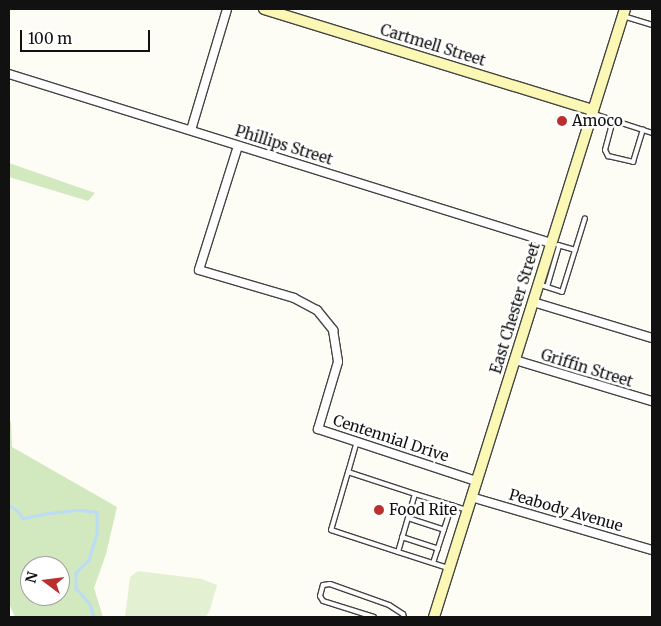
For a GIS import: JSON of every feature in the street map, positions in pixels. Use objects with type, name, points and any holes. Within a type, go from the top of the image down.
[{"type":"main road","name":"Cartmell Street","points":[[264,9],[593,112]]},
{"type":"main road","name":"East Chester Street","points":[[434,617],[533,302],[543,286],[624,12]]},
{"type":"street","points":[[191,130],[227,9]]},
{"type":"street","name":"Phillips Street","points":[[9,74],[555,244]]},
{"type":"street","name":"Centennial Drive","points":[[238,146],[199,270],[294,298],[317,310],[333,330],[338,362],[318,428],[476,481]]},
{"type":"street","points":[[533,302],[652,338]]},
{"type":"street","name":"Griffin Street","points":[[515,360],[652,401]]},
{"type":"street","name":"Peabody Avenue","points":[[471,497],[652,550]]},
{"type":"lane","points":[[624,12],[652,25]]},
{"type":"lane","points":[[593,112],[652,133]]},
{"type":"lane","points":[[613,120],[605,150],[608,156],[633,162],[643,130]]},
{"type":"lane","points":[[543,286],[562,292],[585,218]]},
{"type":"lane","points":[[555,244],[575,250]]},
{"type":"lane","points":[[357,441],[331,530],[449,569]]},
{"type":"lane","points":[[348,472],[467,510]]},
{"type":"lane","points":[[398,552],[415,494]]},
{"type":"lane","points":[[433,563],[452,505]]},
{"type":"lane","points":[[408,518],[444,530]]},
{"type":"lane","points":[[402,537],[438,549]]},
{"type":"lane","points":[[374,617],[323,601],[320,596],[323,585],[330,584],[389,605],[404,617]]},
{"type":"green space","points":[[9,163],[95,193],[88,201],[9,177]]},
{"type":"green space","points":[[9,416],[12,447],[117,507],[106,554],[94,588],[103,617],[15,617],[9,603]]},
{"type":"green space","points":[[138,571],[202,579],[217,585],[210,610],[206,617],[125,617],[130,577]]},
{"type":"waterway","points":[[9,505],[17,510],[23,518],[79,510],[97,512],[97,534],[89,560],[76,573],[76,588],[90,604],[94,617]]},
{"type":"place","name":"Amoco","points":[[562,121]]},
{"type":"place","name":"Food Rite","points":[[379,510]]}]
